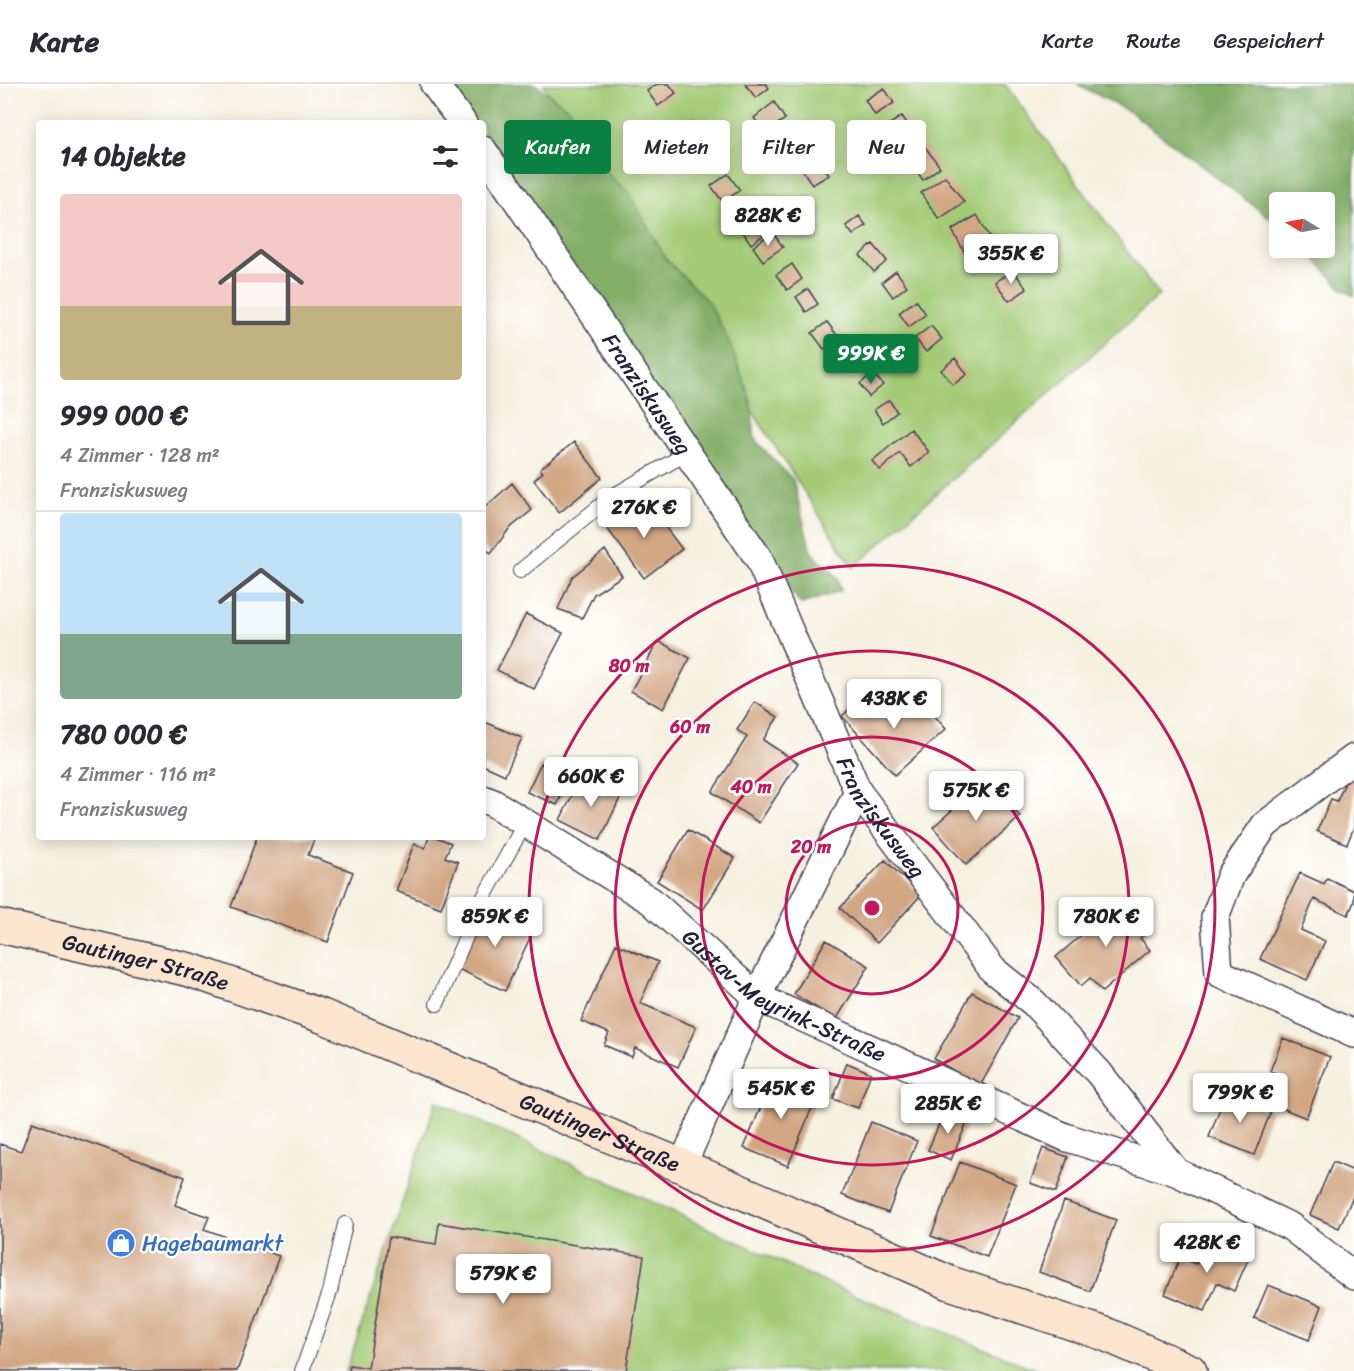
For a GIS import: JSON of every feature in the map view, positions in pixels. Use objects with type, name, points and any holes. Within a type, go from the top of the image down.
[{"type":"main road","name":"Gautinger Straße","points":[[0,926],[190,970],[322,1016],[682,1166],[950,1283],[1105,1334],[1190,1371]]},
{"type":"street","points":[[434,84],[461,120]]},
{"type":"street","name":"Franziskusweg","points":[[486,154],[759,559],[858,792],[993,970],[1034,1003],[1099,1073],[1176,1172],[1291,1227],[1354,1276]]},
{"type":"street","points":[[1354,758],[1265,825],[1231,875],[1215,917],[1219,973],[1354,1034]]},
{"type":"street","points":[[682,1166],[757,997],[858,792]]},
{"type":"street","name":"Gustav-Meyrink-Straße","points":[[486,801],[651,901],[757,997],[1065,1137],[1176,1172]]},
{"type":"lane","points":[[520,571],[611,497],[687,453]]},
{"type":"lane","points":[[437,1004],[480,904],[525,823]]},
{"type":"lane","points":[[302,1371],[330,1292],[345,1224]]},
{"type":"green space","points":[[440,84],[535,84],[569,109],[576,120],[504,120],[504,174],[609,174],[628,192],[666,259],[709,303],[730,344],[750,398],[755,440],[793,480],[811,552],[837,577],[841,591],[801,604],[715,488],[486,152],[486,120],[464,120]]},
{"type":"green space","points":[[543,84],[1005,84],[1159,295],[853,568],[601,174],[611,174],[611,120],[566,120]]},
{"type":"green space","points":[[1077,84],[1354,84],[1354,296],[1343,290],[1314,258],[1335,258],[1335,192],[1269,192],[1269,217],[1132,113]]},
{"type":"green space","points":[[436,1101],[826,1283],[1039,1371],[346,1371]]},
{"type":"building","points":[[657,84],[669,84],[676,93],[658,106],[647,91]]},
{"type":"building","points":[[745,84],[766,84],[769,88],[756,98]]},
{"type":"building","points":[[884,88],[894,103],[875,115],[865,100]]},
{"type":"building","points":[[774,102],[785,119],[755,120],[754,118]]},
{"type":"building","points":[[926,148],[940,167],[923,180],[919,174],[926,174]]},
{"type":"building","points":[[728,174],[740,190],[723,202],[711,186]]},
{"type":"building","points":[[805,174],[828,174],[829,175],[812,185]]},
{"type":"building","points":[[945,176],[964,202],[939,219],[921,193]]},
{"type":"building","points":[[753,205],[770,230],[751,244],[734,219]]},
{"type":"building","points":[[977,215],[990,238],[965,253],[952,230]]},
{"type":"building","points":[[859,216],[866,225],[853,235],[846,226]]},
{"type":"building","points":[[772,232],[783,247],[763,261],[753,247]]},
{"type":"building","points":[[873,244],[887,261],[874,272],[860,255]]},
{"type":"building","points":[[792,264],[802,279],[787,290],[776,275]]},
{"type":"building","points":[[1013,270],[1027,289],[1009,301],[995,282]]},
{"type":"building","points":[[896,271],[907,286],[893,297],[882,282]]},
{"type":"building","points":[[808,289],[818,304],[806,312],[796,297]]},
{"type":"building","points":[[916,300],[926,314],[909,327],[899,313]]},
{"type":"building","points":[[827,322],[839,338],[824,349],[812,333]]},
{"type":"building","points":[[931,326],[942,339],[926,352],[915,338]]},
{"type":"building","points":[[851,345],[862,361],[848,370],[837,355]]},
{"type":"building","points":[[955,358],[967,374],[953,385],[941,370]]},
{"type":"building","points":[[873,373],[883,385],[869,397],[860,384]]},
{"type":"building","points":[[889,400],[897,412],[883,423],[874,410]]},
{"type":"building","points":[[911,429],[929,452],[911,467],[900,453],[880,470],[872,461]]},
{"type":"building","points":[[574,442],[602,478],[559,513],[534,480],[543,472],[540,469]]},
{"type":"building","points":[[512,483],[532,510],[509,529],[491,553],[486,549],[486,506]]},
{"type":"building","points":[[644,499],[682,549],[644,578],[607,528]]},
{"type":"building","points":[[605,550],[622,576],[594,594],[582,618],[558,609],[572,577]]},
{"type":"building","points":[[526,614],[563,633],[534,689],[497,670]]},
{"type":"building","points":[[658,641],[690,658],[663,709],[631,691]]},
{"type":"building","points":[[870,691],[895,719],[919,698],[946,729],[895,775],[842,716]]},
{"type":"building","points":[[755,702],[778,717],[763,740],[798,763],[759,823],[712,792],[747,737],[737,730]]},
{"type":"building","points":[[486,722],[522,738],[505,775],[486,766]]},
{"type":"building","points":[[1354,762],[1354,827],[1347,844],[1317,831],[1331,799],[1337,801]]},
{"type":"building","points":[[541,763],[570,777],[557,805],[527,792]]},
{"type":"building","points":[[582,776],[621,796],[600,840],[560,820]]},
{"type":"building","points":[[987,779],[1020,817],[966,865],[933,827]]},
{"type":"building","points":[[688,830],[735,858],[703,910],[657,881]]},
{"type":"building","points":[[256,840],[314,840],[308,855],[353,872],[328,942],[231,907]]},
{"type":"building","points":[[428,840],[444,840],[451,843],[445,857],[458,862],[441,908],[396,891],[414,844],[425,848]]},
{"type":"building","points":[[885,860],[921,895],[877,943],[840,908]]},
{"type":"building","points":[[1300,873],[1324,884],[1327,878],[1354,891],[1354,902],[1348,915],[1314,899],[1301,930],[1325,941],[1307,980],[1260,959]]},
{"type":"building","points":[[1122,900],[1148,931],[1140,938],[1150,950],[1102,992],[1090,978],[1081,986],[1056,957]]},
{"type":"building","points":[[484,906],[534,929],[505,991],[456,968]]},
{"type":"building","points":[[826,940],[869,966],[836,1020],[794,994]]},
{"type":"building","points":[[616,944],[658,962],[640,1003],[696,1027],[678,1067],[635,1048],[632,1057],[604,1045],[609,1033],[581,1021]]},
{"type":"building","points":[[972,992],[1018,1018],[980,1086],[934,1059]]},
{"type":"building","points":[[1283,1038],[1330,1057],[1306,1118],[1270,1103],[1281,1075],[1270,1071]]},
{"type":"building","points":[[847,1063],[871,1073],[858,1108],[833,1099]]},
{"type":"building","points":[[774,1075],[818,1093],[788,1166],[744,1148]]},
{"type":"building","points":[[1226,1093],[1271,1111],[1254,1155],[1209,1137]]},
{"type":"building","points":[[945,1110],[968,1120],[951,1160],[928,1150]]},
{"type":"building","name":"Hagebaumarkt","points":[[32,1122],[185,1177],[175,1205],[209,1217],[204,1229],[279,1256],[237,1371],[0,1371],[0,1144],[21,1151]]},
{"type":"building","points":[[871,1122],[917,1141],[888,1213],[842,1195]]},
{"type":"building","points":[[1043,1148],[1068,1157],[1056,1192],[1030,1183]]},
{"type":"building","points":[[960,1162],[1016,1184],[987,1257],[931,1236]]},
{"type":"building","points":[[1333,1162],[1354,1171],[1354,1194],[1339,1228],[1310,1215]]},
{"type":"building","points":[[1064,1201],[1116,1220],[1090,1291],[1039,1272]]},
{"type":"building","points":[[439,1223],[644,1256],[626,1371],[349,1371],[350,1365],[368,1368],[389,1237],[436,1244]]},
{"type":"building","points":[[1208,1237],[1250,1255],[1234,1291],[1217,1283],[1205,1311],[1165,1294],[1180,1258],[1196,1264]]},
{"type":"building","points":[[1268,1285],[1322,1306],[1309,1340],[1254,1318]]},
{"type":"place","name":"Hagebaumarkt","points":[[121,1243]]}]
